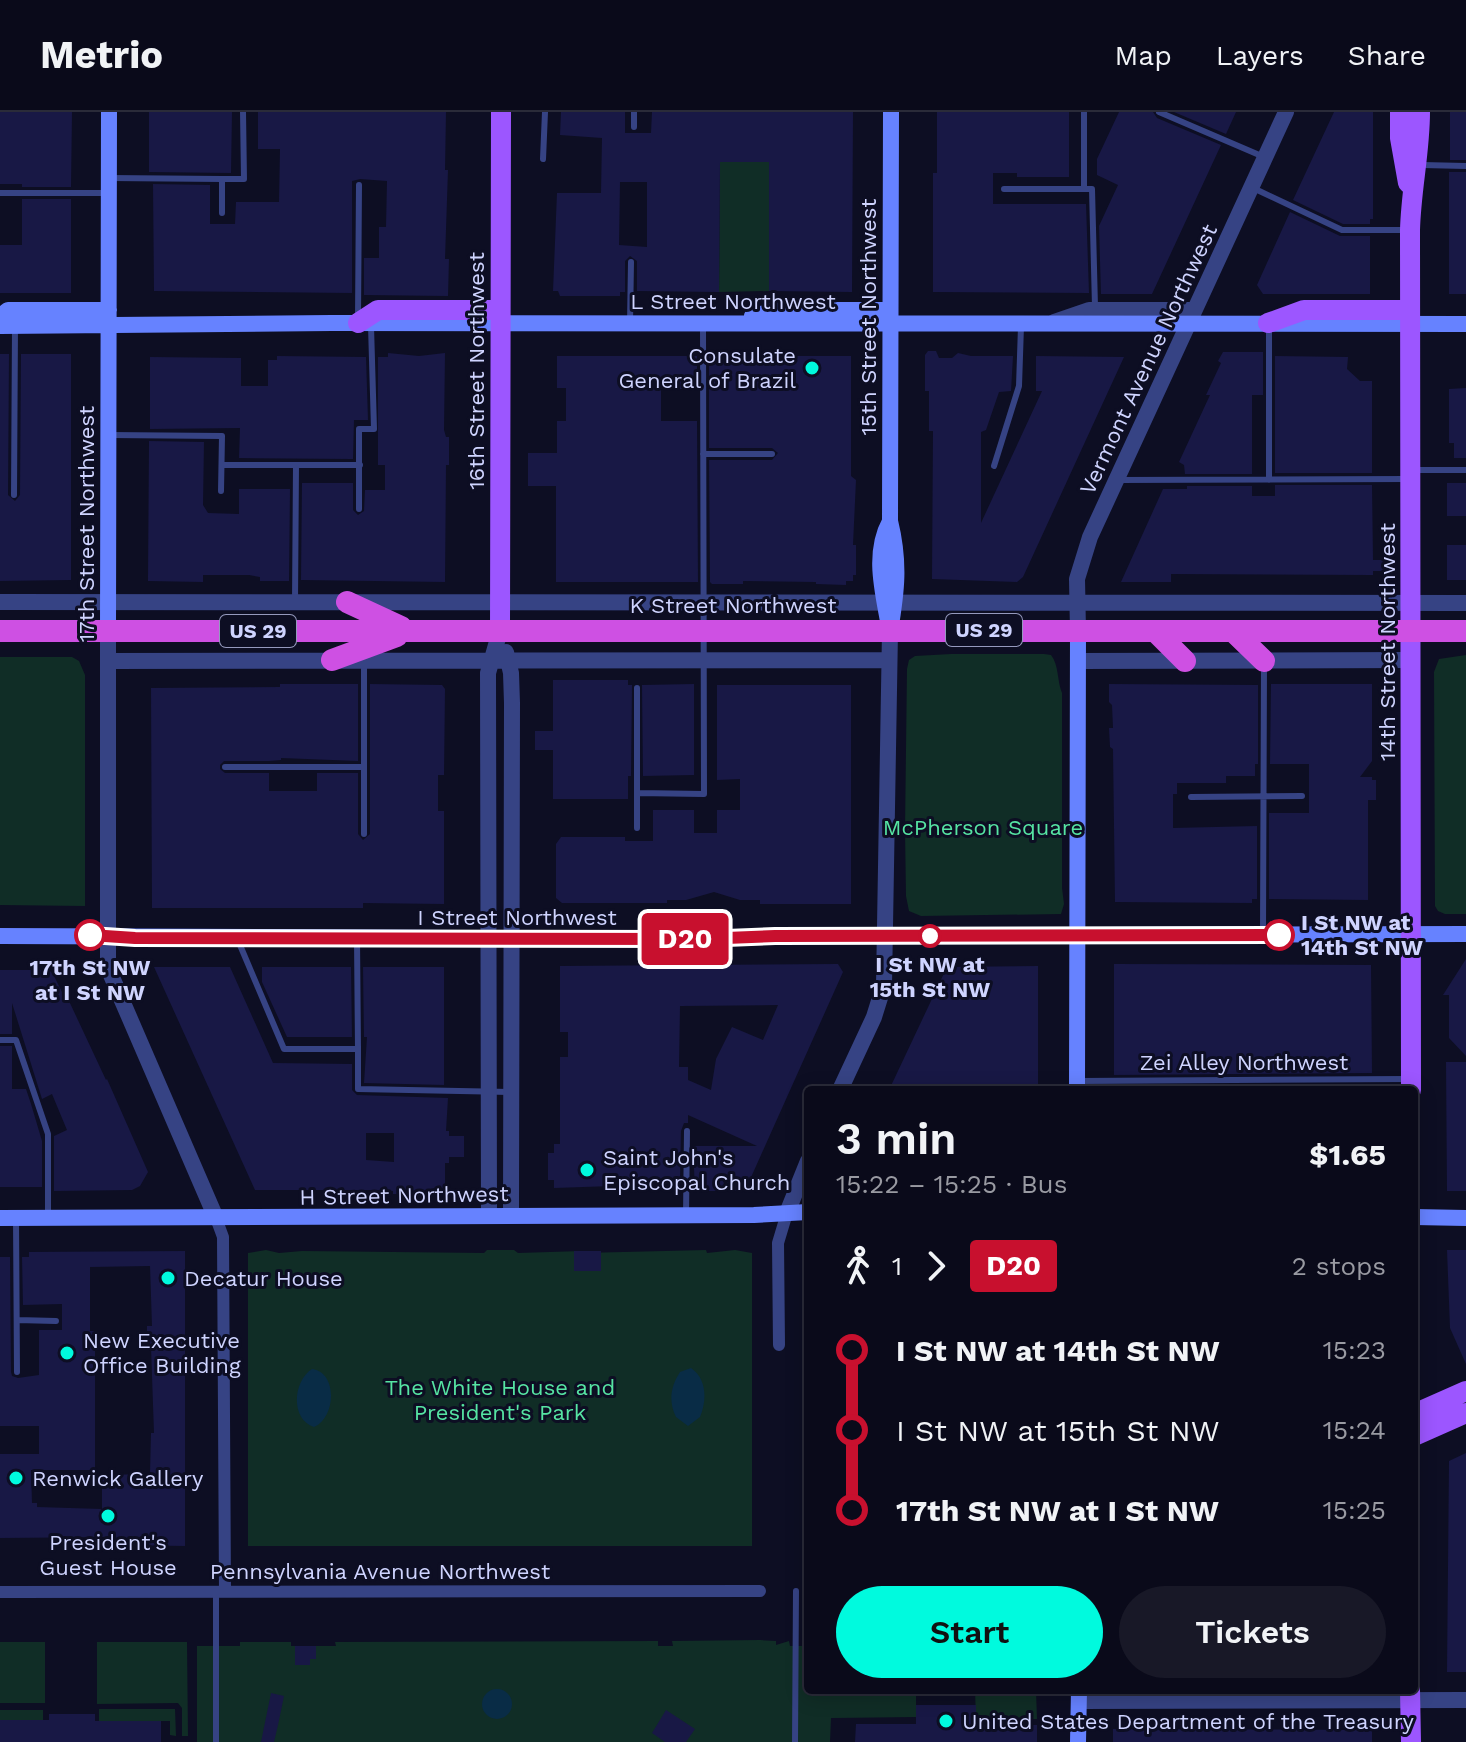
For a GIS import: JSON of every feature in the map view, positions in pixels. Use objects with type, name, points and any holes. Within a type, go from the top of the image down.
[{"type":"highway","points":[[347,602],[409,631]]},
{"type":"highway","name":"K Street Northwest","points":[[0,631],[1466,631]]},
{"type":"highway","points":[[332,660],[409,631]]},
{"type":"highway","points":[[1233,631],[1264,661]]},
{"type":"highway","points":[[1156,632],[1185,661]]},
{"type":"main road","name":"17th Street Northwest","points":[[108,632],[109,112]]},
{"type":"main road","name":"16th Street Northwest","points":[[500,631],[501,112]]},
{"type":"main road","name":"15th Street Northwest","points":[[890,631],[890,603],[898,587],[897,552],[890,521],[891,112]]},
{"type":"main road","name":"14th Street Northwest","points":[[1400,112],[1400,138],[1411,195]]},
{"type":"main road","name":"14th Street Northwest","points":[[1411,1084],[1410,230],[1420,112]]},
{"type":"main road","points":[[0,316],[8,310],[109,318],[365,323],[378,310],[500,317]]},
{"type":"main road","points":[[1268,323],[1304,310],[1466,324]]},
{"type":"main road","name":"L Street Northwest","points":[[500,317],[630,323],[890,317],[1051,323],[1095,317],[1191,317],[1268,323]]},
{"type":"main road","points":[[7,326],[109,318]]},
{"type":"main road","points":[[1077,1085],[1078,631]]},
{"type":"main road","name":"I Street Northwest","points":[[0,936],[701,939],[775,936],[1466,934]]},
{"type":"main road","name":"H Street Northwest","points":[[8,1218],[804,1212]]},
{"type":"main road","points":[[1418,1217],[1466,1218]]},
{"type":"main road","points":[[1418,1412],[1466,1391]]},
{"type":"main road","points":[[1418,1434],[1466,1413]]},
{"type":"main road","points":[[1078,1742],[1079,1695]]},
{"type":"main road","points":[[1410,1695],[1411,1742]]},
{"type":"street","name":"Vermont Avenue Northwest","points":[[1078,631],[1077,579],[1090,537],[1286,112]]},
{"type":"street","name":"K Street Northwest","points":[[0,602],[1466,603]]},
{"type":"street","name":"16th Street Northwest","points":[[500,631],[500,660],[512,703],[511,1215]]},
{"type":"street","name":"15th Street Northwest","points":[[887,936],[890,631]]},
{"type":"street","name":"17th Street Northwest","points":[[108,632],[107,960],[110,977],[216,1218]]},
{"type":"street","name":"16th Street Northwest","points":[[489,1215],[488,673],[500,660]]},
{"type":"street","points":[[108,661],[889,660]]},
{"type":"street","points":[[1079,661],[1411,660]]},
{"type":"street","points":[[842,1086],[882,995],[887,936]]},
{"type":"street","points":[[779,1345],[778,1243],[804,1171]]},
{"type":"street","points":[[216,1218],[223,1237],[220,1592]]},
{"type":"street","name":"Pennsylvania Avenue Northwest","points":[[0,1592],[760,1591]]},
{"type":"street","points":[[1079,1695],[1410,1695],[1466,1700]]},
{"type":"lane","points":[[0,193],[244,179],[243,112]]},
{"type":"lane","points":[[543,159],[545,112]]},
{"type":"lane","points":[[634,112],[634,127]]},
{"type":"lane","points":[[1084,112],[1084,189]]},
{"type":"lane","points":[[1159,112],[1264,157]]},
{"type":"lane","points":[[1416,165],[1466,166]]},
{"type":"lane","points":[[222,179],[222,213]]},
{"type":"lane","points":[[359,185],[365,323],[374,429],[359,429],[359,509]]},
{"type":"lane","points":[[1250,187],[1342,230],[1410,230]]},
{"type":"lane","points":[[1004,189],[1092,189],[1095,317]]},
{"type":"lane","points":[[630,323],[631,262]]},
{"type":"lane","points":[[637,793],[704,794],[703,323]]},
{"type":"lane","points":[[994,466],[1019,386],[1021,323]]},
{"type":"lane","points":[[1268,323],[1269,480]]},
{"type":"lane","points":[[7,326],[14,495]]},
{"type":"lane","points":[[108,435],[222,436],[221,491]]},
{"type":"lane","points":[[703,454],[772,454]]},
{"type":"lane","points":[[222,465],[360,465]]},
{"type":"lane","points":[[295,602],[296,465]]},
{"type":"lane","points":[[1117,480],[1269,480],[1466,470]]},
{"type":"lane","points":[[364,660],[364,834]]},
{"type":"lane","points":[[1263,935],[1264,661]]},
{"type":"lane","points":[[637,688],[637,828]]},
{"type":"lane","points":[[225,767],[364,767]]},
{"type":"lane","points":[[1191,797],[1302,796]]},
{"type":"lane","points":[[237,938],[284,1049],[358,1049]]},
{"type":"lane","points":[[357,938],[358,1089],[511,1092]]},
{"type":"lane","points":[[0,1040],[16,1040],[48,1134],[48,1218]]},
{"type":"lane","name":"Zei Alley Northwest","points":[[1077,1085],[1411,1084]]},
{"type":"lane","points":[[686,1215],[687,1131]]},
{"type":"lane","points":[[8,1218],[17,1320],[17,1372]]},
{"type":"lane","points":[[17,1320],[56,1321]]},
{"type":"lane","points":[[795,1742],[796,1591]]},
{"type":"lane","points":[[216,1742],[220,1592]]},
{"type":"green space","points":[[720,162],[769,162],[769,291],[719,292]]},
{"type":"green space","name":"McPherson Square","points":[[1044,654],[1054,659],[1062,693],[1064,904],[1061,914],[921,916],[909,911],[905,830],[907,669],[909,660],[915,656]]},
{"type":"green space","points":[[1466,655],[1466,914],[1445,914],[1435,906],[1434,672],[1439,659]]},
{"type":"green space","points":[[0,657],[72,657],[79,661],[85,675],[85,906],[0,905]]},
{"type":"green space","name":"The White House and President's Park","points":[[266,1250],[279,1253],[706,1250],[707,1253],[735,1250],[752,1253],[752,1546],[248,1546],[248,1253]]},
{"type":"green space","points":[[760,1640],[776,1641],[776,1645],[789,1641],[790,1646],[804,1646],[804,1694],[916,1694],[916,1717],[831,1718],[830,1742],[197,1742],[197,1646],[240,1646],[240,1642],[336,1646],[335,1642],[658,1641],[658,1646],[673,1646],[672,1641]]},
{"type":"green space","points":[[0,1642],[45,1642],[45,1703],[0,1703]]},
{"type":"green space","points":[[97,1642],[187,1642],[188,1736],[182,1736],[182,1708],[178,1703],[97,1704]]},
{"type":"green space","points":[[975,1694],[1036,1694],[1037,1719],[976,1719]]},
{"type":"green space","points":[[99,1709],[175,1709],[176,1736],[170,1735],[170,1721],[99,1721]]},
{"type":"green space","points":[[0,1710],[43,1710],[43,1720],[0,1720]]},
{"type":"water","points":[[691,1368],[703,1384],[704,1404],[700,1417],[688,1426],[676,1417],[672,1394],[680,1372]]},
{"type":"water","points":[[312,1369],[326,1378],[331,1396],[327,1415],[314,1427],[301,1416],[297,1400],[301,1382]]},
{"type":"water","points":[[497,1689],[507,1694],[512,1704],[507,1714],[497,1719],[487,1714],[482,1704],[487,1694]]},
{"type":"building","points":[[0,112],[72,112],[71,187],[0,184]]},
{"type":"building","points":[[149,112],[232,112],[231,173],[149,172]]},
{"type":"building","points":[[258,112],[446,112],[445,259],[449,259],[448,296],[364,295],[364,258],[379,258],[379,227],[386,227],[387,181],[360,179],[352,181],[352,293],[154,291],[153,184],[210,185],[210,224],[235,224],[236,202],[279,202],[280,149],[258,149]]},
{"type":"building","points":[[561,112],[625,112],[625,133],[651,133],[652,112],[853,112],[852,292],[769,291],[769,162],[720,162],[719,292],[637,291],[637,261],[630,256],[625,261],[625,292],[620,292],[620,296],[560,296],[558,291],[553,291],[557,193],[601,193],[602,138],[560,135]],"holes":[[[620,182],[647,182],[647,247],[619,245]]]},
{"type":"building","points":[[937,112],[1069,112],[1069,177],[1017,177],[1017,173],[993,173],[993,204],[1086,204],[1089,293],[933,292],[933,173],[937,173]]},
{"type":"building","points":[[1119,112],[1153,112],[1157,118],[1221,145],[1152,294],[1101,294],[1099,226],[1118,185],[1097,175],[1097,159]]},
{"type":"building","points":[[1174,112],[1236,112],[1226,134]]},
{"type":"building","points":[[1334,112],[1373,112],[1373,219],[1370,219],[1370,224],[1343,224],[1293,200]]},
{"type":"building","points":[[1450,112],[1466,112],[1466,160],[1450,160]]},
{"type":"building","points":[[1449,172],[1466,172],[1466,294],[1449,294]]},
{"type":"building","points":[[22,199],[71,199],[71,293],[0,293],[0,245],[22,245]]},
{"type":"building","points":[[1290,212],[1340,236],[1370,236],[1370,294],[1263,294],[1257,285]]},
{"type":"building","points":[[928,351],[936,351],[939,358],[952,358],[958,353],[1013,356],[1011,391],[999,392],[986,430],[981,432],[981,523],[1042,391],[1036,391],[1036,356],[1124,357],[1023,577],[1017,582],[932,579],[933,431],[929,431],[929,391],[925,391],[925,355]]},
{"type":"building","points":[[1223,352],[1263,352],[1263,395],[1252,395],[1252,474],[1185,474],[1184,465],[1179,462],[1210,395],[1206,395]]},
{"type":"building","points":[[388,353],[419,356],[445,353],[444,430],[446,437],[449,437],[449,465],[446,465],[445,582],[301,580],[302,483],[353,483],[353,510],[358,515],[364,511],[365,490],[385,490],[385,465],[378,465],[378,357],[388,357]]},
{"type":"building","points":[[0,354],[9,354],[8,495],[15,501],[20,495],[21,354],[71,354],[71,580],[0,581]]},
{"type":"building","points":[[277,356],[366,357],[368,420],[354,420],[353,459],[239,458],[240,428],[150,429],[150,357],[241,358],[241,386],[268,386],[268,360],[277,360]]},
{"type":"building","points":[[557,356],[697,356],[697,389],[661,389],[661,421],[697,421],[698,582],[556,582],[556,486],[528,486],[528,453],[557,453],[557,421],[566,421],[566,388],[557,388]]},
{"type":"building","points":[[709,356],[851,356],[851,476],[856,480],[853,545],[856,545],[856,575],[853,575],[853,581],[846,581],[846,585],[710,582],[709,460],[772,460],[778,453],[772,448],[709,448]]},
{"type":"building","points":[[1275,356],[1348,357],[1347,369],[1360,381],[1372,381],[1372,473],[1275,473]]},
{"type":"building","points":[[1466,388],[1466,458],[1454,458],[1454,443],[1449,443],[1449,389]]},
{"type":"building","points":[[149,441],[204,442],[203,505],[208,513],[239,514],[239,489],[290,489],[289,581],[260,581],[260,577],[249,575],[203,575],[203,582],[148,581]]},
{"type":"building","points":[[1447,483],[1466,483],[1466,516],[1447,516]]},
{"type":"building","points":[[1275,485],[1372,485],[1373,560],[1384,560],[1384,571],[1373,571],[1373,575],[1171,574],[1171,582],[1121,582],[1163,489],[1252,486],[1252,496],[1275,496]]},
{"type":"building","points":[[1447,545],[1466,545],[1466,580],[1447,580]]},
{"type":"building","points":[[553,680],[628,680],[628,685],[632,685],[628,799],[553,799],[553,750],[535,750],[535,731],[553,731]]},
{"type":"building","points":[[280,684],[358,684],[358,761],[281,758],[224,761],[220,769],[225,773],[269,773],[269,791],[317,791],[317,773],[358,773],[358,834],[363,840],[370,834],[370,684],[442,685],[445,689],[444,775],[438,775],[438,811],[444,811],[444,904],[363,903],[363,908],[152,908],[151,688],[280,687]]},
{"type":"building","points":[[694,684],[694,775],[643,776],[642,685]]},
{"type":"building","points":[[1109,684],[1258,685],[1258,764],[1255,764],[1255,776],[1226,776],[1226,783],[1177,783],[1177,794],[1173,794],[1173,828],[1257,826],[1257,899],[1252,899],[1252,903],[1115,902],[1113,749],[1110,747],[1109,728],[1113,728]]},
{"type":"building","points":[[1271,684],[1372,684],[1372,761],[1360,777],[1376,780],[1376,800],[1368,800],[1368,900],[1269,899],[1269,813],[1309,813],[1309,764],[1270,764]]},
{"type":"building","points":[[717,685],[851,685],[851,904],[760,904],[760,900],[740,900],[714,892],[686,900],[667,900],[667,903],[562,903],[556,898],[556,844],[561,837],[625,837],[625,841],[653,841],[653,810],[694,810],[694,833],[717,833],[717,810],[740,810],[740,779],[717,780]]},
{"type":"building","points":[[1466,959],[1466,1056],[1449,1038],[1449,995],[1443,995]]},
{"type":"building","points":[[838,964],[843,972],[748,1184],[736,1191],[695,1191],[693,1146],[757,1146],[688,1115],[688,1123],[684,1123],[681,1131],[680,1181],[630,1181],[622,1190],[613,1186],[554,1188],[554,1180],[548,1180],[548,1153],[554,1153],[554,1144],[560,1144],[560,1057],[568,1057],[568,1032],[560,1032],[560,966]],"holes":[[[778,1005],[763,1040],[732,1027],[716,1059],[711,1090],[688,1080],[688,1067],[679,1067],[680,1006]]]},
{"type":"building","points":[[1114,964],[1371,965],[1372,1073],[1114,1075]]},
{"type":"building","points":[[1038,966],[1038,1086],[891,1086],[947,967]]},
{"type":"building","points":[[154,967],[230,967],[273,1063],[352,1064],[352,1090],[357,1095],[448,1098],[446,1131],[449,1131],[449,1136],[464,1136],[464,1157],[449,1157],[449,1163],[445,1163],[445,1190],[425,1190],[425,1194],[393,1194],[393,1191],[375,1190],[255,1190]],"holes":[[[366,1133],[394,1133],[394,1162],[366,1160]]]},
{"type":"building","points":[[262,967],[351,967],[352,1037],[287,1037],[262,982]]},
{"type":"building","points":[[363,967],[444,967],[444,1085],[364,1083],[367,1037],[364,1037]]},
{"type":"building","points":[[0,970],[49,970],[53,974],[107,1079],[148,1172],[140,1186],[132,1190],[54,1191],[54,1136],[67,1130],[52,1094],[42,1099],[12,1003],[12,1034],[0,1034]]},
{"type":"building","points":[[0,1046],[12,1046],[12,1089],[26,1089],[31,1104],[42,1141],[42,1187],[0,1187]]},
{"type":"building","points":[[1446,1062],[1466,1062],[1466,1191],[1447,1191]]},
{"type":"building","points":[[1447,1250],[1466,1250],[1466,1364],[1450,1328]]},
{"type":"building","points":[[185,1251],[185,1546],[117,1545],[116,1537],[0,1538],[0,1454],[39,1454],[39,1426],[0,1426],[0,1257],[10,1257],[12,1376],[39,1375],[39,1330],[62,1330],[62,1304],[23,1305],[22,1257],[29,1257],[29,1252]],"holes":[[[150,1266],[152,1326],[147,1326],[147,1347],[151,1347],[154,1433],[151,1433],[150,1474],[102,1475],[102,1509],[37,1507],[37,1503],[32,1503],[31,1470],[95,1470],[95,1331],[90,1331],[90,1267]]]},
{"type":"building","points":[[574,1251],[601,1251],[601,1271],[574,1271]]},
{"type":"building","points":[[1466,1453],[1466,1672],[1447,1672],[1449,1461]]},
{"type":"building","points":[[295,1646],[316,1646],[316,1659],[310,1659],[310,1665],[295,1665]]},
{"type":"building","points":[[271,1693],[284,1696],[274,1742],[261,1742]]},
{"type":"building","name":"United States Department of the Treasury","points":[[916,1705],[976,1705],[976,1725],[1037,1725],[1037,1742],[855,1742],[856,1724],[916,1724]]},
{"type":"building","points":[[666,1710],[695,1729],[686,1742],[665,1742],[652,1733]]},
{"type":"building","points":[[49,1714],[95,1714],[95,1721],[161,1721],[161,1742],[0,1742],[0,1720],[49,1720]]},
{"type":"building","points":[[1113,1729],[1372,1730],[1372,1742],[1113,1742]]},
{"type":"bus line","name":"D20","points":[[90,935],[135,938],[701,939],[775,936],[1279,935]]},
{"type":"place","name":"Consulate General of Brazil","points":[[812,368]]},
{"type":"place","name":"17th St NW at I St NW","points":[[90,935]]},
{"type":"place","name":"I St NW at 14th St NW","points":[[1279,935]]},
{"type":"place","name":"I St NW at 15th St NW","points":[[930,936]]},
{"type":"place","name":"Saint John's Episcopal Church","points":[[587,1170]]},
{"type":"place","name":"Decatur House","points":[[168,1278]]},
{"type":"place","name":"New Executive Office Building","points":[[67,1353]]},
{"type":"place","name":"Renwick Gallery","points":[[16,1478]]},
{"type":"place","name":"President's Guest House","points":[[108,1516]]},
{"type":"place","name":"United States Department of the Treasury","points":[[946,1721]]}]
